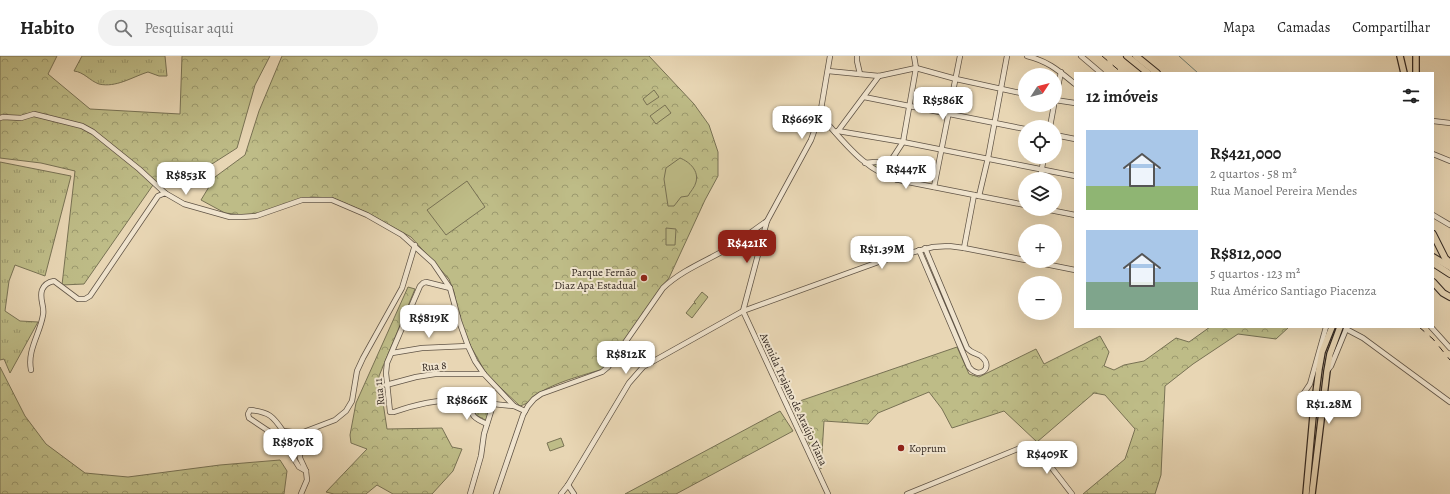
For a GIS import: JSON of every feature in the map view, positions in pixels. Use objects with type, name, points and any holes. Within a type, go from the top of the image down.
[{"type":"highway","points":[[1127,56],[1147,72]]},
{"type":"highway","points":[[1136,56],[1156,72]]},
{"type":"highway","points":[[1434,236],[1445,258],[1450,263]]},
{"type":"highway","points":[[1434,258],[1450,272]]},
{"type":"highway","points":[[1434,264],[1450,272]]},
{"type":"highway","points":[[1434,283],[1450,299]]},
{"type":"highway","points":[[1434,287],[1446,299],[1450,299]]},
{"type":"main road","points":[[1400,56],[1404,72]]},
{"type":"main road","points":[[1416,56],[1416,72]]},
{"type":"main road","points":[[1306,494],[1313,416],[1322,352],[1332,328]]},
{"type":"main road","points":[[1312,494],[1330,354],[1344,328]]},
{"type":"main road","points":[[1304,403],[1313,416]]},
{"type":"street","points":[[743,311],[767,221],[811,140],[820,115],[831,56]]},
{"type":"street","points":[[857,56],[860,74]]},
{"type":"street","points":[[890,162],[903,142],[916,68],[914,56]]},
{"type":"street","points":[[934,187],[960,56]]},
{"type":"street","points":[[964,248],[988,158],[1007,56]]},
{"type":"street","points":[[1026,56],[1044,60],[1055,68]]},
{"type":"street","points":[[1081,56],[1100,72]]},
{"type":"street","points":[[829,69],[879,76],[916,68],[956,79],[1018,92]]},
{"type":"street","points":[[1062,73],[1074,83]]},
{"type":"street","points":[[836,131],[879,76]]},
{"type":"street","points":[[864,97],[1018,128]]},
{"type":"street","points":[[1062,101],[1074,103]]},
{"type":"street","points":[[0,118],[21,118],[34,114],[82,126],[93,132],[139,169],[165,193],[184,204],[230,217],[242,217],[256,216],[302,200],[332,200],[367,216],[402,235],[415,245],[433,263],[450,288],[458,318],[468,346],[475,361],[484,374],[514,406],[524,411]]},
{"type":"street","points":[[820,115],[865,163],[878,172],[897,180],[1018,204]]},
{"type":"street","points":[[1434,121],[1450,123]]},
{"type":"street","points":[[836,131],[988,158],[1074,176]]},
{"type":"street","points":[[1062,136],[1074,139]]},
{"type":"street","points":[[1434,154],[1450,162]]},
{"type":"street","points":[[865,163],[890,162]]},
{"type":"street","points":[[890,162],[896,172],[897,180]]},
{"type":"street","points":[[1041,170],[1042,164]]},
{"type":"street","points":[[31,370],[29,362],[44,314],[41,297],[45,286],[49,282],[54,281],[78,299],[85,299],[90,296],[158,196],[165,193]]},
{"type":"street","points":[[1062,212],[1074,215]]},
{"type":"street","points":[[1434,216],[1450,225]]},
{"type":"street","points":[[496,494],[524,411],[534,399],[541,394],[602,372],[608,367],[663,288],[690,268],[732,246],[767,221]]},
{"type":"street","points":[[747,235],[756,233],[761,234],[763,237]]},
{"type":"street","points":[[306,471],[299,467],[282,440],[249,418],[248,414],[250,410],[261,412],[275,418],[283,431],[301,433],[335,420],[346,411],[352,401],[357,372],[402,288],[415,245]]},
{"type":"street","points":[[561,494],[568,485],[629,383],[643,367],[743,311],[884,260],[925,248],[949,246],[1018,259]]},
{"type":"street","points":[[920,250],[969,367],[972,372],[982,372],[986,369],[986,361],[984,358],[971,353],[967,348],[925,248]]},
{"type":"street","points":[[1062,267],[1074,270]]},
{"type":"street","name":"Rua 11","points":[[450,288],[423,283],[420,286],[388,363],[386,385],[390,412],[431,402],[457,400],[470,402]]},
{"type":"street","points":[[944,307],[949,305]]},
{"type":"street","name":"Avenida Trajano de Araújo Viana","points":[[743,311],[828,494]]},
{"type":"street","points":[[406,322],[458,318]]},
{"type":"street","points":[[1316,400],[1309,404],[1304,403],[1301,399],[1310,384],[1326,328]]},
{"type":"street","points":[[1327,371],[1331,366],[1344,328],[1363,338],[1450,402]]},
{"type":"street","points":[[1432,328],[1450,348]]},
{"type":"street","points":[[392,353],[422,348],[468,346]]},
{"type":"street","name":"Rua 8","points":[[386,385],[416,377],[435,374],[484,374]]},
{"type":"street","points":[[470,494],[481,456],[487,424],[496,405],[504,395]]},
{"type":"street","points":[[487,424],[475,418],[472,413],[470,402],[514,406]]},
{"type":"street","points":[[301,433],[299,444],[300,458],[306,471],[307,480],[301,494]]},
{"type":"street","points":[[906,494],[1032,444],[1072,494]]},
{"type":"street","points":[[568,485],[574,494]]},
{"type":"green space","points":[[0,56],[57,56],[48,74],[90,109],[180,114],[182,56],[270,56],[255,85],[237,148],[179,185],[153,185],[84,284],[62,285],[75,171],[41,163],[0,158]]},
{"type":"green space","points":[[82,56],[165,56],[167,76],[159,76],[148,72],[112,85],[99,84],[81,73],[74,71]]},
{"type":"green space","points":[[282,56],[649,56],[694,104],[709,125],[718,152],[718,176],[705,200],[669,278],[609,363],[603,369],[567,380],[546,389],[527,403],[520,406],[487,375],[470,345],[460,321],[454,292],[449,279],[411,237],[368,213],[333,198],[311,197],[253,216],[225,213],[201,200],[215,177],[245,155],[259,111]]},
{"type":"green space","points":[[654,90],[659,97],[647,105],[643,99]]},
{"type":"green space","points":[[665,105],[671,113],[656,124],[650,116]]},
{"type":"green space","points":[[680,158],[693,167],[697,178],[695,186],[688,196],[681,197],[674,206],[668,206],[664,179],[666,168]]},
{"type":"green space","points":[[0,162],[71,176],[45,276],[15,265],[9,281],[5,311],[20,321],[38,322],[10,373],[4,359],[0,360]]},
{"type":"green space","points":[[879,163],[889,164],[894,170],[896,176],[894,178],[870,165]]},
{"type":"green space","points":[[467,181],[485,207],[446,235],[427,210]]},
{"type":"green space","points":[[666,228],[676,229],[675,245],[666,245]]},
{"type":"green space","points":[[408,287],[415,289],[379,376],[387,429],[442,428],[452,447],[462,449],[453,471],[432,494],[393,494],[377,485],[366,494],[334,494],[326,492],[367,449],[351,443],[350,435],[356,403]]},
{"type":"green space","points":[[702,292],[708,297],[692,318],[686,313],[694,303],[696,304],[694,302]]},
{"type":"green space","points":[[1209,328],[1288,328],[1276,339],[1238,334],[1193,364],[1165,386],[1161,475],[1155,494],[1083,494],[1125,459],[1135,429],[1105,395],[1094,393],[1037,442],[1004,411],[952,428],[942,409],[929,392],[878,413],[868,424],[824,421],[821,469],[791,404],[957,347],[969,374],[979,377],[1036,349],[1044,364],[1100,336],[1109,352],[1104,366],[1114,370],[1124,365],[1144,361],[1176,338],[1189,342]]},
{"type":"green space","points":[[0,367],[25,416],[46,444],[85,473],[128,477],[220,465],[280,460],[287,471],[284,494],[0,494]]},
{"type":"green space","points":[[473,403],[492,406],[487,421],[476,415],[472,406]]},
{"type":"green space","points":[[780,411],[793,431],[676,494],[625,494]]},
{"type":"green space","points":[[561,438],[564,446],[550,451],[547,443]]},
{"type":"waterway","points":[[1179,56],[1197,72]]},
{"type":"railway","points":[[1102,56],[1121,72]]},
{"type":"railway","points":[[1420,328],[1433,339],[1450,360]]},
{"type":"place","name":"Parque Fernão Diaz Apa Estadual","points":[[644,278]]},
{"type":"place","name":"Koprum","points":[[901,448]]}]
